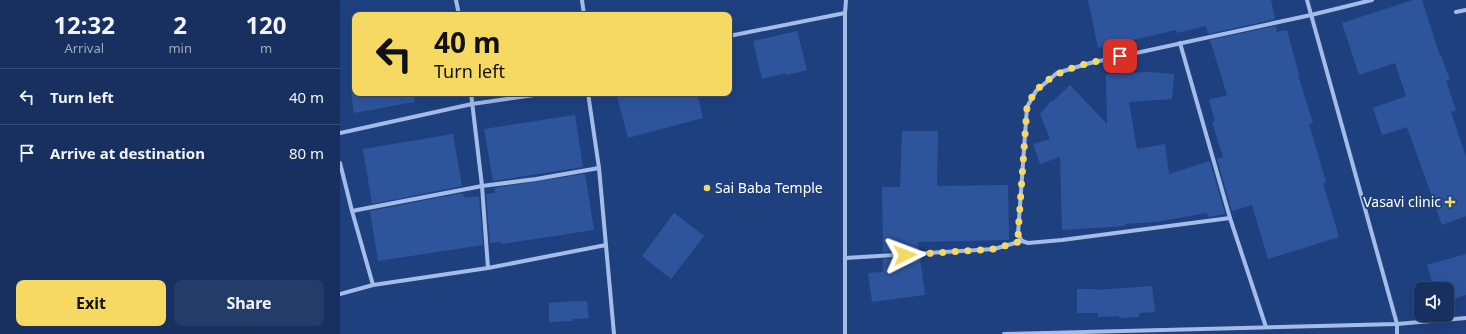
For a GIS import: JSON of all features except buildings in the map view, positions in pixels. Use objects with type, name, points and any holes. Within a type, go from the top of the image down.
[{"type":"street","points":[[456,0],[458,12]]},
{"type":"street","points":[[582,0],[584,12]]},
{"type":"street","points":[[845,334],[846,0]]},
{"type":"street","points":[[1307,0],[1397,324],[1397,334]]},
{"type":"street","points":[[1022,241],[1018,234],[1027,107],[1036,91],[1057,73],[1090,63],[1311,16],[1372,0]]},
{"type":"street","points":[[1456,12],[1466,10]]},
{"type":"street","points":[[732,35],[845,13]]},
{"type":"street","points":[[1180,43],[1230,218],[1266,327]]},
{"type":"street","points":[[471,96],[482,186],[488,268]]},
{"type":"street","points":[[340,133],[472,104],[527,96]]},
{"type":"street","points":[[588,96],[599,168],[614,334]]},
{"type":"street","points":[[340,163],[373,285]]},
{"type":"street","points":[[352,211],[482,186],[536,179],[599,168]]},
{"type":"street","points":[[845,258],[994,249],[1022,241],[1028,243],[1062,240],[1230,218]]},
{"type":"street","points":[[340,294],[373,285],[488,268],[606,245]]},
{"type":"street","points":[[1004,334],[1397,324],[1466,318]]},
{"type":"place","name":"Sai Baba Temple","points":[[707,188]]},
{"type":"place","name":"Vasavi clinic","points":[[1450,202]]},
{"type":"route","points":[[905,255],[994,249],[1022,241],[1018,234],[1027,107],[1036,91],[1057,73],[1120,56]]}]
